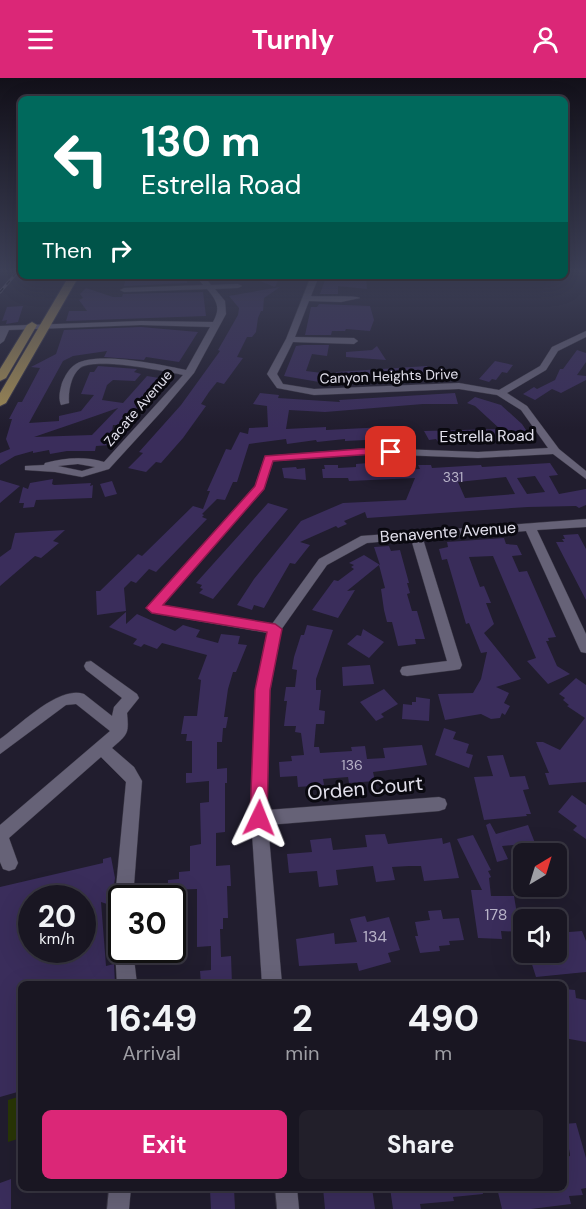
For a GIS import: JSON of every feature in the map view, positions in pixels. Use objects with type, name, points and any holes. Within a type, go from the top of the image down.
[{"type":"main road","points":[[0,377],[34,323]]},
{"type":"main road","points":[[0,403],[47,323]]},
{"type":"street","points":[[0,341],[3,327],[141,323],[217,325]]},
{"type":"street","name":"Canyon Heights Drive","points":[[296,323],[272,374],[280,386],[314,392],[459,386],[500,393],[524,408],[555,451],[586,476]]},
{"type":"street","name":"Zacate Avenue","points":[[33,468],[82,474],[105,467],[189,373],[217,325]]},
{"type":"street","points":[[500,393],[543,368],[555,350],[586,334]]},
{"type":"street","points":[[290,339],[354,341]]},
{"type":"street","points":[[64,403],[63,395],[75,368],[82,364],[122,363],[189,373]]},
{"type":"street","name":"Estrella Road","points":[[275,629],[152,608],[260,487],[269,458],[374,451],[478,455],[555,451]]},
{"type":"street","name":"Benavente Avenue","points":[[272,981],[259,818],[263,690],[275,629],[323,562],[365,538],[586,524]]},
{"type":"street","points":[[529,526],[586,648]]},
{"type":"street","points":[[407,671],[455,665],[416,535]]},
{"type":"street","points":[[91,666],[132,698],[119,711],[121,731]]},
{"type":"street","points":[[0,748],[63,700],[79,698],[121,731]]},
{"type":"street","points":[[9,863],[0,835],[121,731]]},
{"type":"street","points":[[102,748],[128,772],[134,781],[125,885]]},
{"type":"street","name":"Orden Court","points":[[259,818],[439,804]]},
{"type":"street","points":[[125,963],[127,981]]},
{"type":"street","points":[[118,1209],[120,1191]]},
{"type":"street","points":[[286,1191],[288,1209]]},
{"type":"green space","points":[[18,1097],[18,1139],[8,1142],[8,1100]]},
{"type":"building","points":[[234,323],[257,323],[256,332],[252,337],[247,337],[237,357],[243,358],[224,384],[217,382],[209,392],[201,404],[206,406],[161,463],[156,462],[146,472],[128,468],[143,453],[139,452],[181,405],[220,351],[218,350]]},
{"type":"building","points":[[308,323],[373,323],[370,331],[346,329],[345,331],[332,331],[331,335],[305,335]]},
{"type":"building","points":[[141,327],[198,332],[179,362],[146,357],[144,360],[104,357],[107,351],[73,356],[63,361],[29,423],[59,421],[59,416],[81,411],[94,395],[81,394],[90,372],[94,372],[98,366],[137,369],[134,372],[141,374],[135,381],[113,380],[107,385],[102,400],[123,403],[147,376],[165,379],[126,425],[113,425],[110,445],[96,446],[95,451],[67,451],[50,454],[49,450],[33,453],[33,451],[15,456],[0,465],[0,453],[10,449],[6,439],[12,419],[9,419],[18,402],[22,402],[40,368],[31,367],[56,354],[64,330]],"holes":[[[118,408],[92,435],[34,437]]]},
{"type":"building","points":[[329,345],[327,356],[312,354],[306,371],[322,373],[319,382],[284,376],[296,346]]},
{"type":"building","points":[[377,346],[386,360],[346,357],[346,352],[372,350]]},
{"type":"building","points":[[577,350],[586,353],[586,362],[577,375],[586,376],[586,380],[561,393],[552,389],[535,400],[523,394],[534,387],[537,389],[555,380],[560,369],[563,369]]},
{"type":"building","points":[[495,361],[513,365],[507,373],[502,372],[496,380],[492,379],[489,382],[479,379]]},
{"type":"building","points":[[427,366],[432,376],[346,381],[339,380],[336,372]]},
{"type":"building","points":[[260,393],[279,395],[278,398],[340,402],[339,400],[455,393],[458,404],[423,404],[325,412],[289,410],[286,429],[326,427],[326,430],[405,426],[407,438],[317,442],[316,440],[287,444],[286,439],[249,444],[237,482],[233,482],[225,500],[217,499],[202,514],[204,515],[202,517],[207,519],[156,572],[149,569],[136,583],[131,581],[124,588],[126,611],[97,615],[96,591],[100,591],[138,554],[142,556],[193,506],[203,509],[210,491],[207,491],[226,449],[231,450],[240,432],[248,434],[249,428],[268,427],[267,406],[253,404]]},
{"type":"building","points":[[475,397],[501,405],[522,424],[532,439],[458,443],[429,440],[424,431],[500,429],[475,406],[467,403]]},
{"type":"building","points":[[368,463],[369,468],[387,467],[386,464],[399,463],[401,470],[420,469],[418,465],[431,465],[432,468],[550,463],[558,475],[549,476],[559,494],[586,489],[586,505],[579,508],[576,506],[528,507],[367,518],[365,512],[344,521],[347,524],[338,528],[336,526],[300,542],[310,545],[295,564],[290,563],[264,608],[254,605],[252,610],[237,605],[254,579],[301,521],[343,503],[406,500],[415,478],[349,481],[348,478],[323,478],[324,465],[338,465],[338,468],[356,467],[356,464]],"holes":[[[535,476],[545,492],[527,494],[517,478]],[[506,477],[515,494],[465,498],[458,482]]]},
{"type":"building","points":[[296,467],[297,469],[305,468],[306,480],[284,478],[282,468]]},
{"type":"building","points":[[53,479],[52,484],[54,485],[91,483],[90,486],[93,485],[92,498],[36,500],[34,507],[23,508],[24,503],[19,503],[23,487],[28,489],[30,483]]},
{"type":"building","points":[[0,480],[20,486],[0,503]]},
{"type":"building","points":[[112,481],[117,494],[105,497],[100,484]]},
{"type":"building","points":[[268,503],[288,509],[213,599],[199,593],[203,589],[200,588],[202,585],[196,583]]},
{"type":"building","points":[[65,530],[53,541],[59,543],[41,558],[35,556],[0,586],[0,557],[11,549],[15,533]]},
{"type":"building","points":[[578,534],[586,549],[586,600],[556,542],[564,542],[563,535]]},
{"type":"building","points":[[504,538],[506,544],[517,545],[522,555],[512,556],[519,572],[527,571],[556,637],[548,638],[549,641],[546,641],[557,666],[570,674],[548,684],[527,661],[536,658],[493,556],[469,557],[480,587],[484,586],[491,603],[486,603],[494,624],[484,633],[521,679],[496,687],[509,693],[504,703],[510,706],[505,715],[502,713],[500,718],[491,719],[481,714],[445,720],[438,694],[473,693],[481,679],[487,652],[481,653],[469,623],[466,624],[447,559],[442,560],[439,549],[448,547],[447,542]]},
{"type":"building","points":[[389,546],[391,551],[400,550],[409,583],[407,583],[410,593],[407,594],[412,611],[417,611],[425,639],[415,639],[416,644],[398,646],[392,622],[387,622],[384,610],[381,589],[385,588],[379,565],[347,591],[355,590],[338,618],[312,610],[334,580],[338,581],[354,569],[351,567],[354,565],[349,563],[364,555],[380,565],[374,547]]},
{"type":"building","points":[[126,612],[126,624],[137,614],[175,631],[183,625],[200,630],[196,637],[218,643],[221,634],[240,636],[238,644],[247,645],[236,672],[233,672],[224,717],[228,717],[226,728],[223,728],[222,742],[217,742],[217,769],[227,768],[227,783],[225,783],[225,832],[216,833],[216,866],[230,865],[231,886],[227,886],[228,918],[223,918],[223,929],[220,929],[221,957],[231,956],[232,981],[201,981],[200,971],[211,970],[211,946],[197,947],[197,889],[186,889],[186,885],[168,885],[168,880],[179,879],[179,872],[190,871],[190,846],[201,844],[200,803],[209,802],[209,781],[186,783],[186,773],[192,773],[192,741],[186,741],[187,734],[181,734],[184,716],[197,716],[201,680],[198,679],[207,655],[162,643],[157,649],[144,644],[141,647],[133,644],[137,639],[109,627]]},
{"type":"building","points":[[307,625],[333,630],[316,679],[316,690],[321,690],[319,710],[325,711],[324,724],[316,724],[314,747],[319,747],[320,753],[352,751],[351,747],[365,746],[367,759],[385,758],[383,748],[422,745],[427,765],[373,772],[375,781],[349,783],[348,777],[323,779],[324,785],[298,787],[297,776],[280,777],[279,762],[292,761],[291,756],[304,755],[301,733],[295,732],[296,726],[284,726],[287,701],[284,701],[286,687],[295,687],[297,670],[292,669],[294,657]]},
{"type":"building","points":[[363,629],[384,642],[369,658],[347,644],[357,635],[361,636]]},
{"type":"building","points":[[370,665],[374,684],[343,686],[342,667]]},
{"type":"building","points":[[576,678],[586,685],[586,782],[549,785],[545,773],[549,773],[536,742],[543,742],[560,750],[585,718],[567,706],[569,705],[563,700],[565,698],[559,694]]},
{"type":"building","points":[[384,689],[398,704],[381,714],[384,717],[376,721],[360,702]]},
{"type":"building","points":[[416,697],[430,699],[429,721],[402,719],[403,704],[412,705],[412,702],[416,702]]},
{"type":"building","points":[[444,728],[456,732],[453,739],[469,744],[466,753],[473,755],[469,768],[435,755]]},
{"type":"building","points":[[503,755],[510,777],[525,776],[529,789],[523,790],[531,814],[484,820],[474,777],[493,776],[487,756]]},
{"type":"building","points":[[572,795],[586,805],[586,839],[573,830],[577,826],[558,812]]},
{"type":"building","points":[[490,823],[496,834],[528,825],[535,843],[513,843],[513,845],[502,846],[508,859],[497,862],[486,825]]},
{"type":"building","points":[[385,834],[388,844],[442,838],[443,844],[450,842],[459,878],[424,881],[421,866],[409,866],[392,867],[395,880],[376,882],[373,866],[336,870],[338,885],[319,887],[317,871],[289,873],[287,854],[312,852],[310,840],[331,838],[333,850],[367,847],[365,835]]},
{"type":"building","points":[[473,835],[491,870],[488,871],[491,877],[489,878],[491,896],[514,897],[516,909],[513,909],[513,932],[501,931],[502,939],[478,938],[471,890],[482,890],[457,839]]},
{"type":"building","points":[[111,857],[115,878],[114,885],[108,885],[107,904],[101,902],[106,966],[114,964],[115,981],[18,981],[18,1092],[0,1097],[0,887],[103,863],[103,859]]},
{"type":"building","points":[[441,910],[443,919],[459,918],[464,940],[449,941],[450,945],[439,946],[440,951],[420,953],[415,936],[418,936],[415,922],[430,920],[428,911]]},
{"type":"building","points":[[365,916],[367,922],[389,917],[400,950],[388,953],[391,962],[359,971],[357,963],[299,966],[296,939],[334,933],[335,944],[357,942],[350,919]]},
{"type":"building","points":[[582,931],[586,941],[586,972],[536,977],[532,963],[567,963],[567,932]]},
{"type":"building","points":[[567,989],[575,990],[576,998],[586,1000],[586,1042],[567,1039]]},
{"type":"building","points":[[576,1123],[586,1158],[586,1188],[581,1189],[583,1195],[569,1196],[571,1204],[531,1209],[502,1209],[498,1191],[567,1191],[567,1156],[570,1154],[567,1124]]},
{"type":"building","points":[[11,1179],[11,1209],[0,1209],[0,1183]]},
{"type":"building","points":[[210,1191],[234,1191],[235,1209],[211,1209]]},
{"type":"building","points":[[323,1191],[372,1191],[375,1209],[325,1209]]},
{"type":"building","points":[[390,1191],[482,1191],[483,1194],[453,1197],[454,1201],[420,1204],[421,1209],[393,1209]]},
{"type":"route","points":[[259,818],[263,690],[275,629],[152,608],[260,487],[269,458],[374,451],[391,452]]}]
